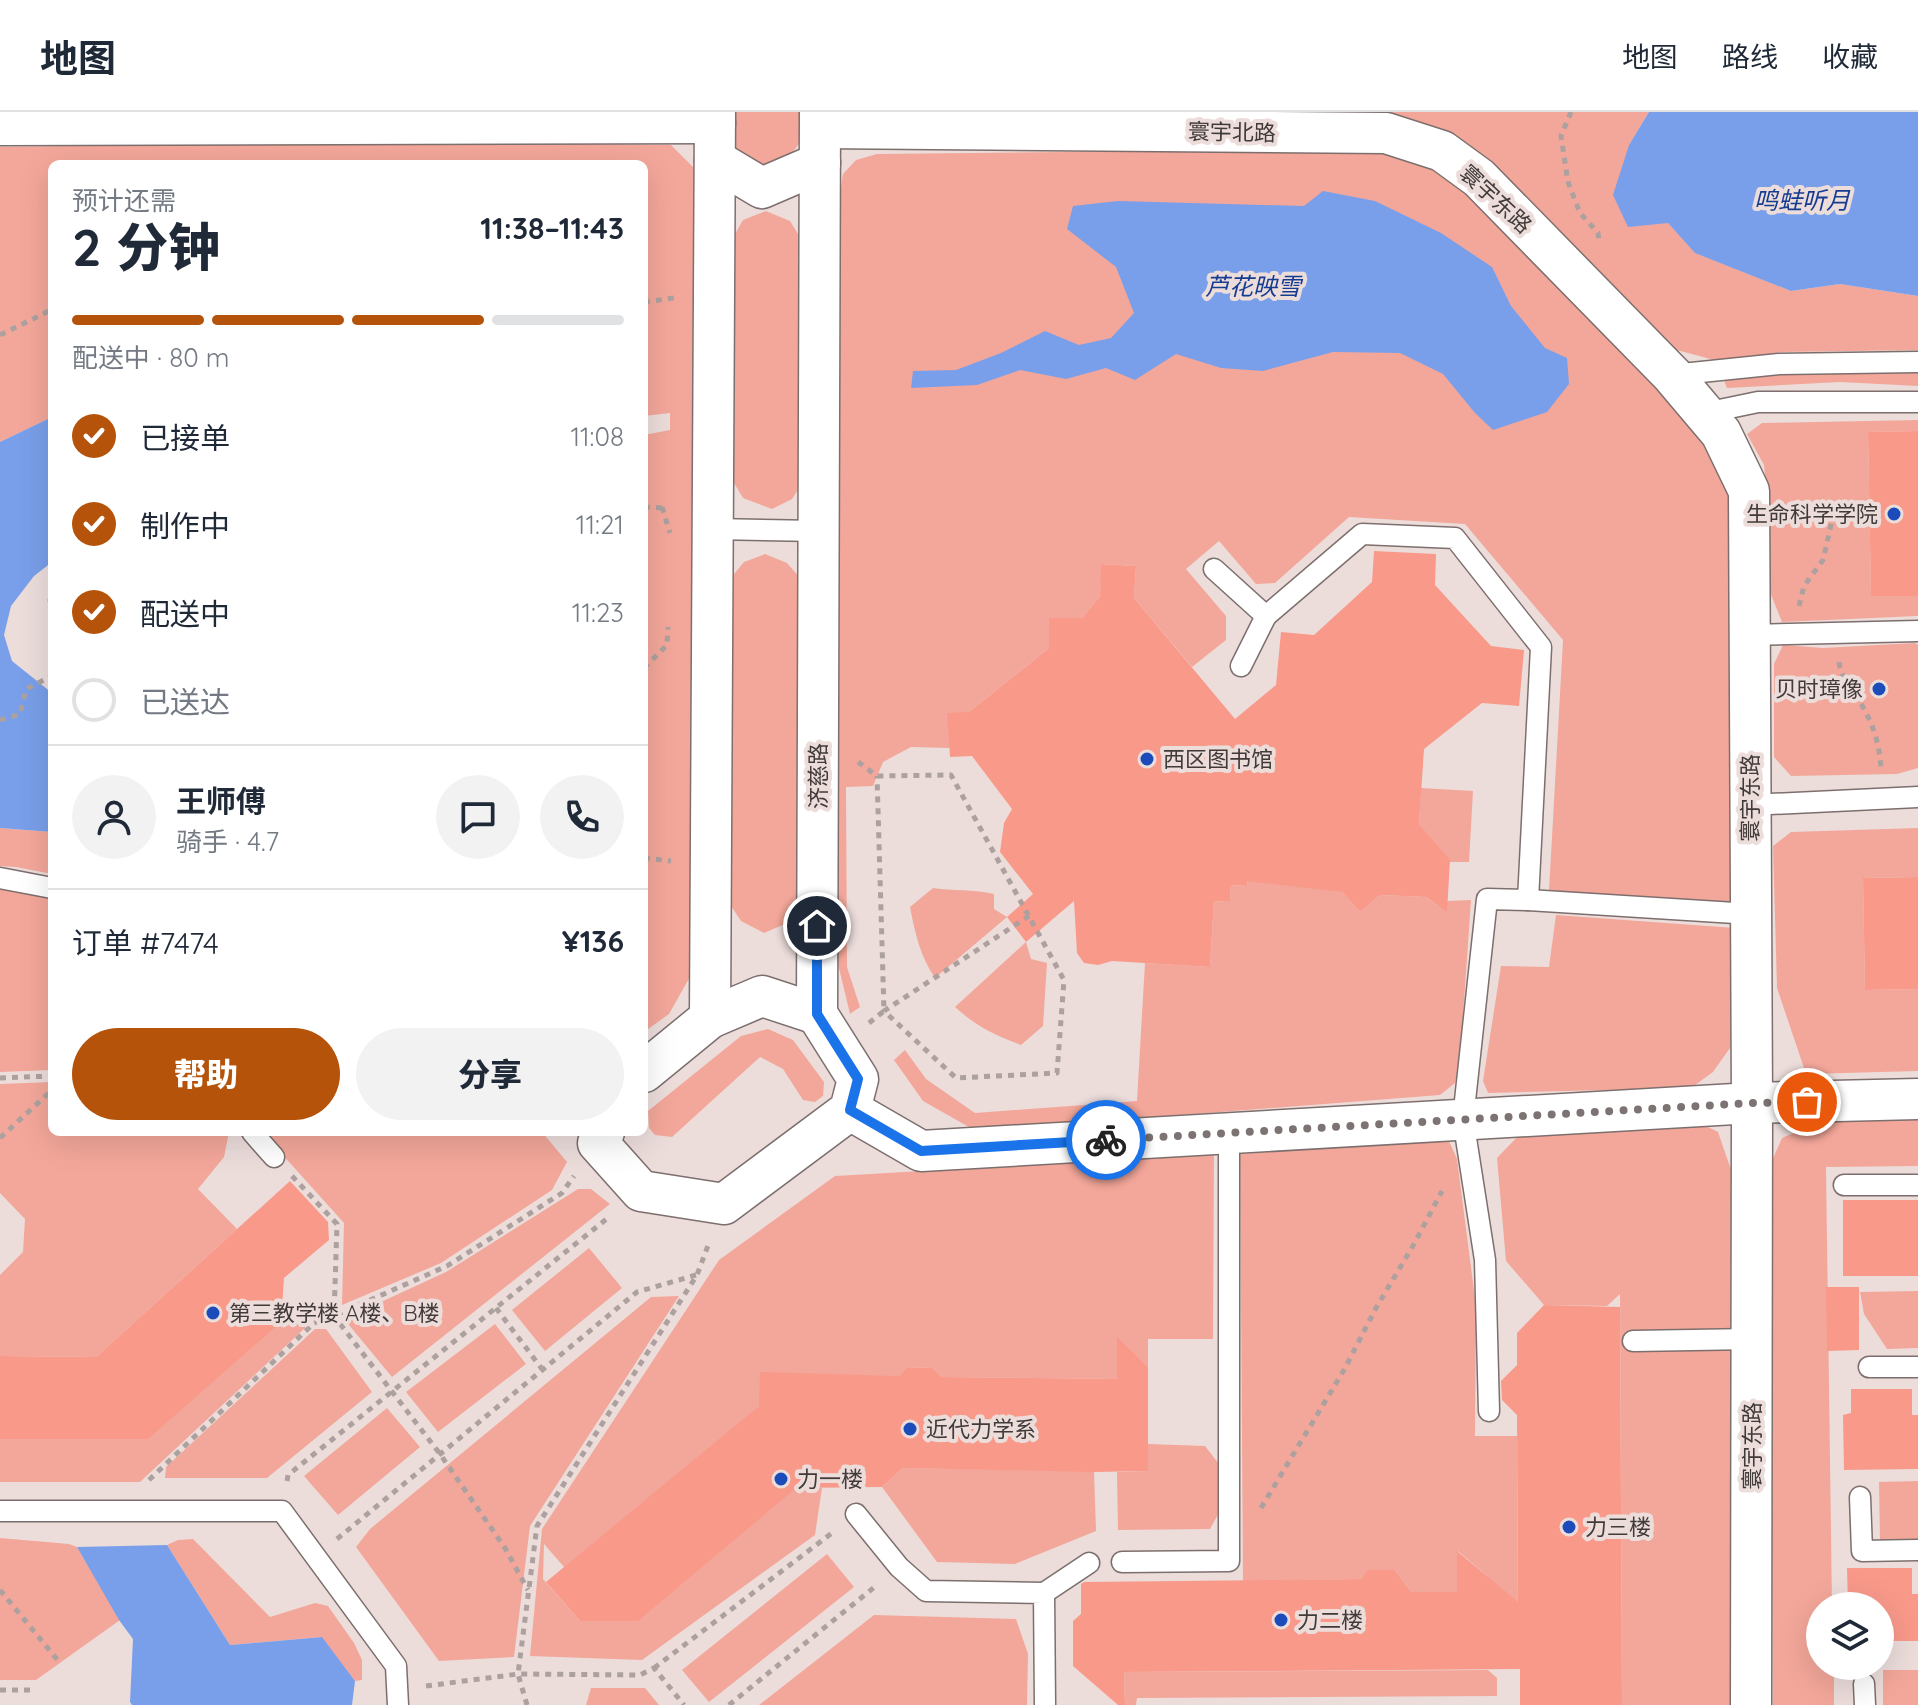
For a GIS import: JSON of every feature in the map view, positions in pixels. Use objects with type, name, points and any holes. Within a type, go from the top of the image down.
[{"type":"street","points":[[0,125],[137,118],[715,132],[762,188],[820,134]]},
{"type":"street","name":"寰宇东路","points":[[1310,122],[1386,133],[1442,151],[1479,178],[1672,375],[1705,413],[1721,433],[1749,491],[1751,1705]]},
{"type":"street","name":"寰宇北路","points":[[820,134],[1310,122]]},
{"type":"street","points":[[710,1018],[715,132]]},
{"type":"street","name":"济慈路","points":[[817,1014],[820,134]]},
{"type":"street","points":[[593,1136],[641,1191],[724,1204],[850,1110],[858,1079],[817,1014],[762,996],[710,1018],[648,1069]]},
{"type":"street","points":[[850,1110],[921,1151],[1752,1103],[1918,1099]]},
{"type":"lane","points":[[1672,375],[1779,364],[1918,362]]},
{"type":"lane","points":[[1705,413],[1758,402],[1918,402]]},
{"type":"lane","points":[[713,529],[818,531]]},
{"type":"lane","points":[[1241,666],[1266,616],[1362,534],[1455,538],[1541,647],[1528,900]]},
{"type":"lane","points":[[1214,569],[1266,616]]},
{"type":"lane","points":[[1750,635],[1918,631]]},
{"type":"lane","points":[[1750,805],[1918,797]]},
{"type":"lane","points":[[0,878],[48,887]]},
{"type":"lane","points":[[1489,1411],[1485,1260],[1463,1119],[1487,899],[1751,914]]},
{"type":"lane","points":[[1122,1562],[1229,1561],[1229,1133]]},
{"type":"lane","points":[[256,1136],[274,1157]]},
{"type":"lane","points":[[1844,1185],[1918,1185]]},
{"type":"lane","points":[[1633,1341],[1752,1339]]},
{"type":"lane","points":[[1869,1367],[1918,1367]]},
{"type":"lane","points":[[1860,1497],[1862,1551],[1918,1550]]},
{"type":"lane","points":[[0,1511],[282,1511],[396,1666],[398,1697]]},
{"type":"lane","points":[[856,1514],[899,1567],[926,1591],[1044,1593],[1089,1563]]},
{"type":"lane","points":[[1044,1593],[1045,1705]]},
{"type":"lane","points":[[1864,1684],[1865,1705]]},
{"type":"path","points":[[1571,112],[1561,136],[1568,182],[1580,213],[1598,233],[1602,254],[1590,292]]},
{"type":"path","points":[[0,335],[48,310]]},
{"type":"path","points":[[1793,634],[1804,586],[1823,560],[1836,503]]},
{"type":"path","points":[[1834,634],[1840,674],[1862,705],[1880,746],[1882,799]]},
{"type":"path","points":[[648,664],[667,645]]},
{"type":"path","points":[[0,720],[20,714],[26,689],[48,678]]},
{"type":"path","points":[[951,775],[1029,916],[1064,980],[1057,1073],[956,1078],[884,1011],[877,776],[951,775]]},
{"type":"path","points":[[838,1048],[884,1011],[1029,916]]},
{"type":"path","points":[[0,1078],[48,1076]]},
{"type":"path","points":[[0,1138],[48,1094]]},
{"type":"path","points":[[138,1511],[139,1490],[314,1323],[447,1266],[562,1193],[593,1136]]},
{"type":"path","points":[[274,1157],[337,1224],[334,1316],[440,1454],[505,1548],[529,1591]]},
{"type":"path","points":[[1229,1561],[1344,1370],[1443,1189]]},
{"type":"path","points":[[282,1511],[288,1475],[641,1191]]},
{"type":"path","points":[[527,1705],[518,1674],[537,1526],[697,1275],[724,1204]]},
{"type":"path","points":[[316,1557],[637,1292],[697,1275]]},
{"type":"path","points":[[496,1308],[542,1369]]},
{"type":"path","points":[[398,1697],[518,1674],[640,1675],[654,1668],[807,1553]]},
{"type":"path","points":[[0,1590],[60,1663]]},
{"type":"path","points":[[729,1705],[863,1597]]},
{"type":"path","points":[[654,1668],[684,1705]]},
{"type":"path","points":[[0,1690],[36,1690]]},
{"type":"shaded area","points":[[731,112],[799,112],[802,128],[799,143],[790,154],[776,162],[764,165],[751,163],[732,147]]},
{"type":"shaded area","points":[[1353,112],[1649,112],[1629,145],[1668,223],[1696,253],[1791,291],[1840,284],[1918,296],[1918,350],[1781,352],[1722,362],[1669,348],[1481,159]]},
{"type":"shaded area","points":[[377,142],[671,145],[695,169],[691,975],[669,1014],[648,1029],[648,434],[670,430],[670,413],[648,416],[648,160],[48,160],[48,419],[0,442],[0,147]]},
{"type":"shaded area","points":[[1376,149],[1447,172],[1701,435],[1720,466],[1733,513],[1734,903],[1549,891],[1563,640],[1465,524],[1349,517],[1275,583],[1256,584],[1219,541],[1186,569],[1226,616],[1226,640],[1192,667],[1134,598],[1136,566],[1102,564],[1100,596],[1082,618],[969,712],[949,748],[911,747],[883,762],[873,786],[846,787],[847,967],[860,1007],[850,1014],[838,964],[838,210],[843,174],[856,160],[877,154]]},
{"type":"shaded area","points":[[766,211],[790,221],[803,242],[803,482],[792,499],[772,509],[743,498],[731,478],[731,241],[743,220]]},
{"type":"shaded area","points":[[1807,371],[1918,372],[1918,386],[1840,382],[1727,388],[1723,378]]},
{"type":"shaded area","points":[[1918,420],[1918,431],[1868,432],[1871,596],[1918,596],[1918,616],[1782,622],[1768,587],[1769,514],[1764,465],[1747,434],[1762,423]]},
{"type":"shaded area","points":[[765,554],[787,563],[800,578],[800,903],[792,921],[764,933],[741,921],[727,900],[730,579],[744,562]]},
{"type":"shaded area","points":[[1783,645],[1823,648],[1918,645],[1918,768],[1897,774],[1791,776],[1774,757],[1774,664]]},
{"type":"shaded area","points":[[1421,788],[1473,791],[1469,862],[1449,862],[1419,824]]},
{"type":"shaded area","points":[[0,828],[48,832],[48,873],[0,866]]},
{"type":"shaded area","points":[[1918,828],[1918,877],[1863,878],[1865,990],[1918,989],[1918,1071],[1806,1074],[1777,988],[1773,846],[1791,832]]},
{"type":"shaded area","points":[[1248,870],[1342,892],[1360,912],[1380,895],[1426,897],[1437,905],[1447,901],[1471,900],[1460,1060],[1455,1083],[1440,1095],[976,1131],[923,1101],[894,1060],[905,1050],[926,1079],[975,1113],[1137,1101],[1145,963],[1210,967],[1214,901],[1230,902],[1231,885],[1247,886]]},
{"type":"shaded area","points":[[933,888],[994,894],[994,909],[1007,917],[935,978],[922,953],[910,907]]},
{"type":"shaded area","points":[[0,889],[48,898],[48,1070],[0,1072]]},
{"type":"shaded area","points":[[1556,915],[1735,928],[1735,1017],[1730,1048],[1713,1072],[1691,1088],[1488,1093],[1483,1081],[1501,966],[1549,967]]},
{"type":"shaded area","points":[[1026,942],[1031,959],[1047,963],[1043,1026],[1021,1045],[986,1029],[955,1007]]},
{"type":"shaded area","points":[[768,1029],[793,1040],[824,1082],[823,1096],[815,1102],[803,1100],[783,1069],[760,1057],[672,1137],[655,1135],[649,1128],[648,1111],[741,1036]]},
{"type":"shaded area","points":[[48,1082],[48,1136],[228,1136],[224,1157],[198,1189],[237,1229],[96,1357],[0,1356],[0,1275],[23,1252],[25,1219],[0,1193],[0,1084]]},
{"type":"shaded area","points":[[1918,1117],[1918,1166],[1826,1167],[1832,1592],[1806,1592],[1806,1680],[1834,1680],[1834,1705],[1773,1705],[1770,1165],[1782,1138],[1826,1119]]},
{"type":"shaded area","points":[[1696,1121],[1718,1132],[1737,1187],[1735,1705],[1622,1705],[1620,1294],[1607,1306],[1544,1305],[1506,1261],[1497,1158],[1521,1133]]},
{"type":"shaded area","points":[[266,1136],[545,1136],[567,1162],[552,1190],[441,1263],[342,1305],[344,1223]]},
{"type":"shaded area","points":[[1448,1139],[1457,1159],[1476,1306],[1475,1436],[1517,1436],[1518,1619],[1488,1619],[1487,1576],[1458,1551],[1457,1592],[1411,1592],[1395,1570],[1369,1570],[1361,1579],[1243,1581],[1240,1154]]},
{"type":"shaded area","points":[[1214,1154],[1213,1339],[1148,1339],[1148,1367],[1117,1338],[1117,1379],[942,1377],[933,1368],[907,1367],[899,1376],[759,1406],[571,1575],[544,1544],[543,1579],[580,1621],[796,1488],[822,1488],[815,1535],[642,1660],[530,1656],[542,1529],[719,1260],[835,1176]]},
{"type":"shaded area","points":[[578,1189],[591,1189],[610,1204],[392,1377],[344,1319],[446,1272]]},
{"type":"shaded area","points":[[589,1248],[622,1288],[545,1351],[512,1310]]},
{"type":"shaded area","points":[[1918,1291],[1918,1348],[1887,1349],[1864,1314],[1860,1292]]},
{"type":"shaded area","points":[[679,1296],[530,1526],[514,1657],[439,1661],[356,1547],[370,1529],[651,1297]]},
{"type":"shaded area","points":[[294,1304],[306,1316],[305,1328],[140,1482],[0,1482],[0,1439],[281,1322],[282,1305]]},
{"type":"shaded area","points":[[495,1324],[526,1364],[438,1432],[406,1392]]},
{"type":"shaded area","points":[[315,1329],[326,1329],[372,1392],[267,1478],[165,1478],[166,1467]]},
{"type":"shaded area","points":[[387,1408],[420,1447],[338,1515],[304,1476]]},
{"type":"shaded area","points":[[1148,1444],[1205,1446],[1219,1464],[1221,1509],[1210,1529],[1118,1530],[1117,1472],[1147,1471]]},
{"type":"shaded area","points":[[903,1468],[1094,1471],[1096,1531],[1015,1564],[937,1562],[882,1487]]},
{"type":"shaded area","points":[[1918,1481],[1918,1540],[1880,1541],[1879,1482]]},
{"type":"shaded area","points":[[0,1538],[77,1547],[120,1620],[36,1680],[0,1680]]},
{"type":"shaded area","points":[[193,1539],[270,1617],[315,1603],[328,1606],[362,1660],[362,1680],[355,1681],[321,1637],[230,1645],[167,1545]]},
{"type":"shaded area","points":[[827,1554],[854,1587],[709,1702],[682,1670]]},
{"type":"shaded area","points":[[874,1615],[1016,1619],[1028,1654],[1027,1705],[759,1705]]},
{"type":"shaded area","points":[[1488,1670],[1497,1678],[1497,1696],[1137,1698],[1136,1705],[1125,1705],[1124,1672]]},
{"type":"shaded area","points":[[1894,1670],[1918,1670],[1918,1705],[1883,1705],[1883,1680],[1894,1680]]},
{"type":"shaded area","points":[[591,1688],[645,1688],[659,1705],[586,1705]]},
{"type":"water","name":"鸣蛙听月","points":[[1649,112],[1918,112],[1918,296],[1840,284],[1791,291],[1695,253],[1668,223],[1628,227],[1613,195],[1629,145]]},
{"type":"water","name":"芦花映雪","points":[[1323,191],[1375,201],[1441,233],[1492,267],[1511,306],[1545,348],[1567,358],[1569,384],[1547,412],[1493,430],[1443,374],[1400,353],[1333,352],[1263,371],[1221,368],[1176,354],[1135,380],[1106,368],[1066,379],[1020,370],[977,385],[911,388],[913,371],[956,370],[1001,353],[1045,331],[1079,345],[1111,338],[1134,313],[1116,267],[1067,229],[1073,206],[1118,201],[1304,206]]},
{"type":"water","points":[[48,419],[48,565],[34,576],[11,606],[4,635],[12,661],[48,690],[48,832],[0,828],[0,442]]},
{"type":"water","points":[[167,1545],[230,1645],[322,1637],[355,1681],[352,1705],[132,1705],[133,1639],[77,1547]]},
{"type":"building","name":"生命科学学院","points":[[1918,431],[1918,596],[1871,596],[1868,432]]},
{"type":"building","name":"西区图书馆","points":[[1374,551],[1436,554],[1435,585],[1491,646],[1524,650],[1519,706],[1482,703],[1424,749],[1419,824],[1450,860],[1447,912],[1426,897],[1380,895],[1360,912],[1342,892],[1247,881],[1247,886],[1231,885],[1230,902],[1214,901],[1210,967],[1112,961],[1098,965],[1084,963],[1077,953],[1074,901],[1026,942],[1007,917],[1033,894],[1000,852],[1004,823],[1012,809],[972,756],[950,757],[947,713],[969,712],[1049,648],[1049,618],[1082,618],[1100,596],[1101,564],[1136,566],[1134,598],[1235,719],[1276,685],[1281,632],[1314,635],[1372,582]]},
{"type":"building","points":[[1918,877],[1918,989],[1865,990],[1863,878]]},
{"type":"building","name":"第三教学楼 A楼、B楼","points":[[290,1181],[328,1222],[329,1240],[284,1278],[281,1322],[148,1439],[0,1439],[0,1356],[96,1357]]},
{"type":"building","points":[[1843,1200],[1918,1200],[1918,1276],[1843,1276]]},
{"type":"building","points":[[1826,1287],[1859,1287],[1859,1350],[1827,1351]]},
{"type":"building","points":[[1544,1305],[1620,1307],[1622,1705],[1520,1705],[1520,1669],[1124,1672],[1125,1705],[1118,1705],[1073,1666],[1073,1621],[1081,1614],[1081,1584],[1084,1582],[1361,1579],[1368,1570],[1395,1570],[1411,1592],[1457,1592],[1457,1551],[1518,1602],[1517,1415],[1502,1400],[1501,1381],[1517,1365],[1517,1333]]},
{"type":"building","name":"力一楼","points":[[1117,1337],[1148,1367],[1148,1471],[903,1468],[882,1487],[796,1488],[638,1621],[580,1621],[546,1582],[759,1406],[760,1372],[899,1376],[907,1367],[933,1368],[942,1377],[1117,1379]]},
{"type":"building","points":[[1851,1389],[1912,1389],[1912,1415],[1918,1415],[1918,1469],[1844,1470],[1843,1415],[1851,1413]]},
{"type":"building","points":[[1847,1568],[1912,1568],[1912,1594],[1918,1594],[1918,1641],[1894,1641],[1894,1592],[1848,1592]]},
{"type":"way so far","points":[[1106,1140],[1807,1102]]},
{"type":"place","name":"生命科学学院","points":[[1894,514]]},
{"type":"place","name":"贝时璋像","points":[[1879,689]]},
{"type":"place","name":"西区图书馆","points":[[1147,759]]},
{"type":"place","name":"第三教学楼 A楼、B楼","points":[[213,1313]]},
{"type":"place","name":"近代力学系","points":[[910,1429]]},
{"type":"place","name":"力一楼","points":[[781,1479]]},
{"type":"place","name":"力三楼","points":[[1569,1527]]},
{"type":"place","name":"力二楼","points":[[1281,1620]]},
{"type":"route","points":[[817,926],[817,1014],[858,1079],[850,1110],[921,1151],[1106,1140]]}]
